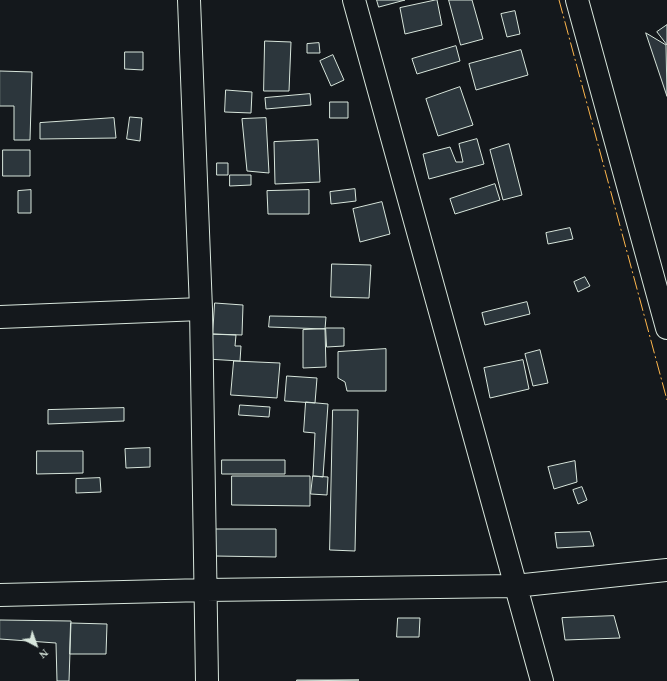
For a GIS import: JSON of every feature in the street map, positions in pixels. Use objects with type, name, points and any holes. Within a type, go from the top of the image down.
[{"type":"street","points":[[189,0],[201,309],[207,681]]},
{"type":"street","points":[[354,0],[542,681]]},
{"type":"street","points":[[579,1],[667,328]]},
{"type":"street","points":[[0,317],[201,309]]},
{"type":"street","points":[[0,595],[206,590],[515,586],[667,570]]},
{"type":"building","points":[[377,0],[405,0],[379,7]]},
{"type":"building","points":[[437,0],[442,25],[405,34],[400,8]]},
{"type":"building","points":[[449,0],[472,0],[483,39],[461,45]]},
{"type":"building","points":[[515,11],[520,34],[507,37],[501,14]]},
{"type":"building","points":[[667,25],[667,45],[657,32]]},
{"type":"building","points":[[646,33],[666,45],[667,96]]},
{"type":"building","points":[[265,41],[291,42],[289,91],[264,91]]},
{"type":"building","points":[[319,43],[320,53],[307,53],[307,44]]},
{"type":"building","points":[[456,46],[460,61],[417,74],[412,59]]},
{"type":"building","points":[[521,50],[528,75],[476,90],[469,64]]},
{"type":"building","points":[[125,52],[143,52],[143,70],[125,69]]},
{"type":"building","points":[[333,55],[344,80],[331,86],[320,61]]},
{"type":"building","points":[[0,71],[32,72],[30,140],[14,140],[14,106],[0,106]]},
{"type":"building","points":[[460,87],[473,125],[438,136],[426,99]]},
{"type":"building","points":[[226,90],[252,92],[251,113],[225,112]]},
{"type":"building","points":[[310,94],[311,105],[266,109],[265,98]]},
{"type":"building","points":[[330,102],[348,102],[348,118],[330,118]]},
{"type":"building","points":[[130,117],[142,118],[140,141],[127,139]]},
{"type":"building","points":[[114,118],[116,138],[40,139],[40,123]]},
{"type":"building","points":[[266,118],[269,173],[247,171],[242,119]]},
{"type":"building","points":[[477,139],[484,164],[429,179],[423,154],[450,147],[456,162],[463,162],[459,144]]},
{"type":"building","points":[[318,140],[320,182],[275,184],[274,142]]},
{"type":"building","points":[[509,144],[522,195],[503,200],[490,150]]},
{"type":"building","points":[[3,150],[30,150],[30,176],[3,176]]},
{"type":"building","points":[[217,163],[228,163],[228,175],[217,175]]},
{"type":"building","points":[[230,175],[251,175],[251,185],[230,186]]},
{"type":"building","points":[[495,184],[500,200],[455,214],[450,199]]},
{"type":"building","points":[[355,189],[356,201],[331,204],[330,192]]},
{"type":"building","points":[[31,190],[31,213],[18,213],[18,191]]},
{"type":"building","points":[[309,190],[309,214],[268,214],[267,191]]},
{"type":"building","points":[[382,202],[390,234],[360,242],[353,209]]},
{"type":"building","points":[[570,228],[573,239],[548,244],[546,233]]},
{"type":"building","points":[[332,264],[371,265],[369,298],[331,297]]},
{"type":"building","points":[[585,277],[590,286],[578,292],[574,282]]},
{"type":"building","points":[[527,302],[530,314],[485,325],[482,313]]},
{"type":"building","points":[[215,303],[243,305],[242,335],[213,334]]},
{"type":"building","points":[[270,316],[326,317],[325,329],[269,327]]},
{"type":"building","points":[[326,328],[344,328],[344,346],[327,347]]},
{"type":"building","points":[[325,329],[326,367],[303,368],[303,330]]},
{"type":"building","points":[[208,334],[236,335],[235,346],[241,346],[240,361],[207,359]]},
{"type":"building","points":[[386,349],[386,391],[347,391],[345,382],[338,378],[338,352]]},
{"type":"building","points":[[540,350],[548,383],[533,386],[525,354]]},
{"type":"building","points":[[523,360],[529,389],[490,398],[484,368]]},
{"type":"building","points":[[234,361],[280,363],[277,398],[231,395]]},
{"type":"building","points":[[287,376],[317,378],[315,403],[285,401]]},
{"type":"building","points":[[306,402],[328,404],[323,477],[313,476],[315,433],[304,432]]},
{"type":"building","points":[[240,405],[270,407],[269,417],[239,415]]},
{"type":"building","points":[[124,408],[124,421],[48,424],[48,410]]},
{"type":"building","points":[[333,410],[358,410],[355,551],[330,550]]},
{"type":"building","points":[[150,448],[150,467],[126,468],[125,449]]},
{"type":"building","points":[[37,451],[83,451],[83,473],[37,474]]},
{"type":"building","points":[[222,460],[285,460],[285,474],[222,474]]},
{"type":"building","points":[[575,461],[577,482],[554,489],[548,467]]},
{"type":"building","points":[[232,476],[310,476],[310,506],[232,505]]},
{"type":"building","points":[[313,476],[328,477],[327,495],[311,494]]},
{"type":"building","points":[[100,478],[101,492],[76,493],[76,479]]},
{"type":"building","points":[[582,487],[587,500],[578,504],[573,490]]},
{"type":"building","points":[[215,529],[276,529],[276,557],[214,556]]},
{"type":"building","points":[[590,532],[594,546],[557,548],[555,533]]},
{"type":"building","points":[[614,616],[620,638],[565,640],[562,618]]},
{"type":"building","points":[[398,618],[420,618],[419,637],[397,637]]},
{"type":"building","points":[[0,620],[71,621],[69,681],[57,681],[56,643],[0,639]]},
{"type":"building","points":[[71,623],[107,624],[106,654],[70,654]]},
{"type":"building","points":[[297,680],[359,680],[297,681]]},
{"type":"power","points":[[559,0],[667,400]]}]
